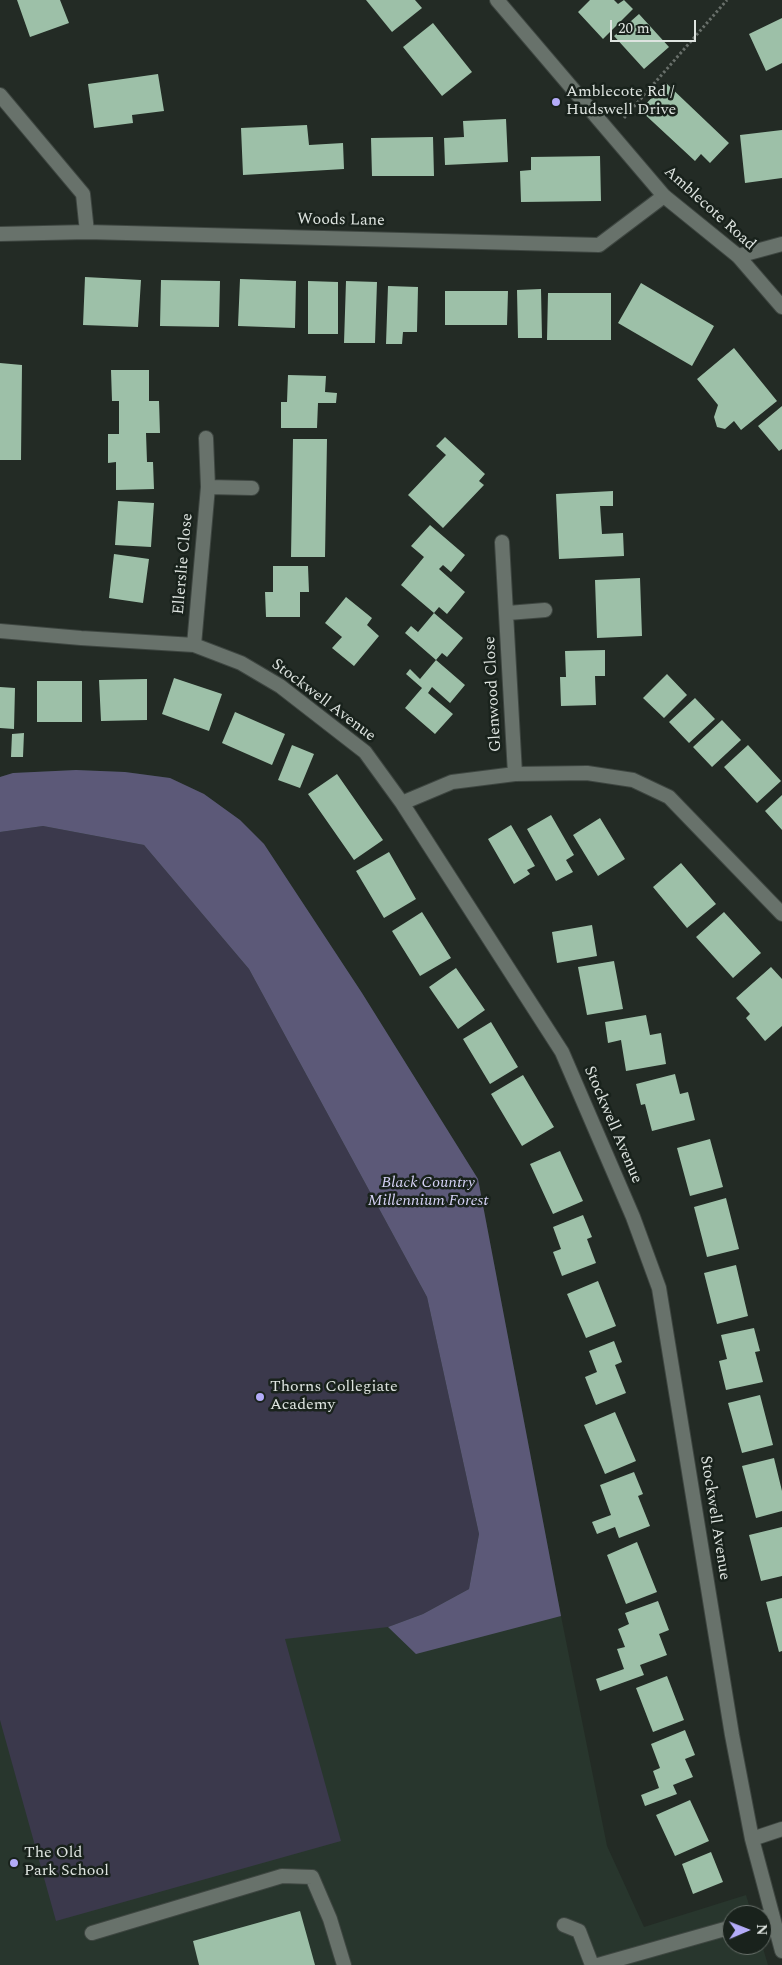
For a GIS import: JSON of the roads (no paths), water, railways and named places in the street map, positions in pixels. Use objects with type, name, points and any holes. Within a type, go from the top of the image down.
[{"type":"street","name":"Amblecote Road","points":[[497,0],[664,196],[738,256],[782,307]]},
{"type":"street","points":[[0,95],[83,194],[87,232]]},
{"type":"street","name":"Woods Lane","points":[[0,234],[87,232],[599,245],[664,196]]},
{"type":"street","points":[[738,256],[782,244]]},
{"type":"street","name":"Ellerslie Close","points":[[194,645],[208,487],[206,438]]},
{"type":"street","points":[[208,487],[252,488]]},
{"type":"street","name":"Glenwood Close","points":[[502,542],[508,613],[515,774]]},
{"type":"street","name":"Glenwood Close","points":[[508,613],[545,610]]},
{"type":"street","name":"Stockwell Avenue","points":[[0,631],[194,645],[241,663],[280,686],[365,752],[402,803],[562,1052],[633,1217],[659,1288],[732,1735],[765,1905]]},
{"type":"street","points":[[402,803],[452,782],[515,774],[587,773],[633,780],[669,798],[782,914]]},
{"type":"street","points":[[752,1839],[782,1829]]},
{"type":"street","points":[[92,1933],[282,1876],[312,1877],[330,1919],[344,1965]]},
{"type":"street","points":[[564,1925],[579,1930],[592,1965]]},
{"type":"street","name":"Stockwell Avenue","points":[[772,1928],[782,1951]]},
{"type":"street","points":[[598,1965],[722,1930]]},
{"type":"place","name":"Amblecote Rd / Hudswell Drive","points":[[556,102]]},
{"type":"place","name":"Thorns Collegiate Academy","points":[[260,1397]]},
{"type":"place","name":"The Old Park School","points":[[14,1863]]},
{"type":"park label","name":"Black Country Millennium Forest","points":[[428,1193]]}]
